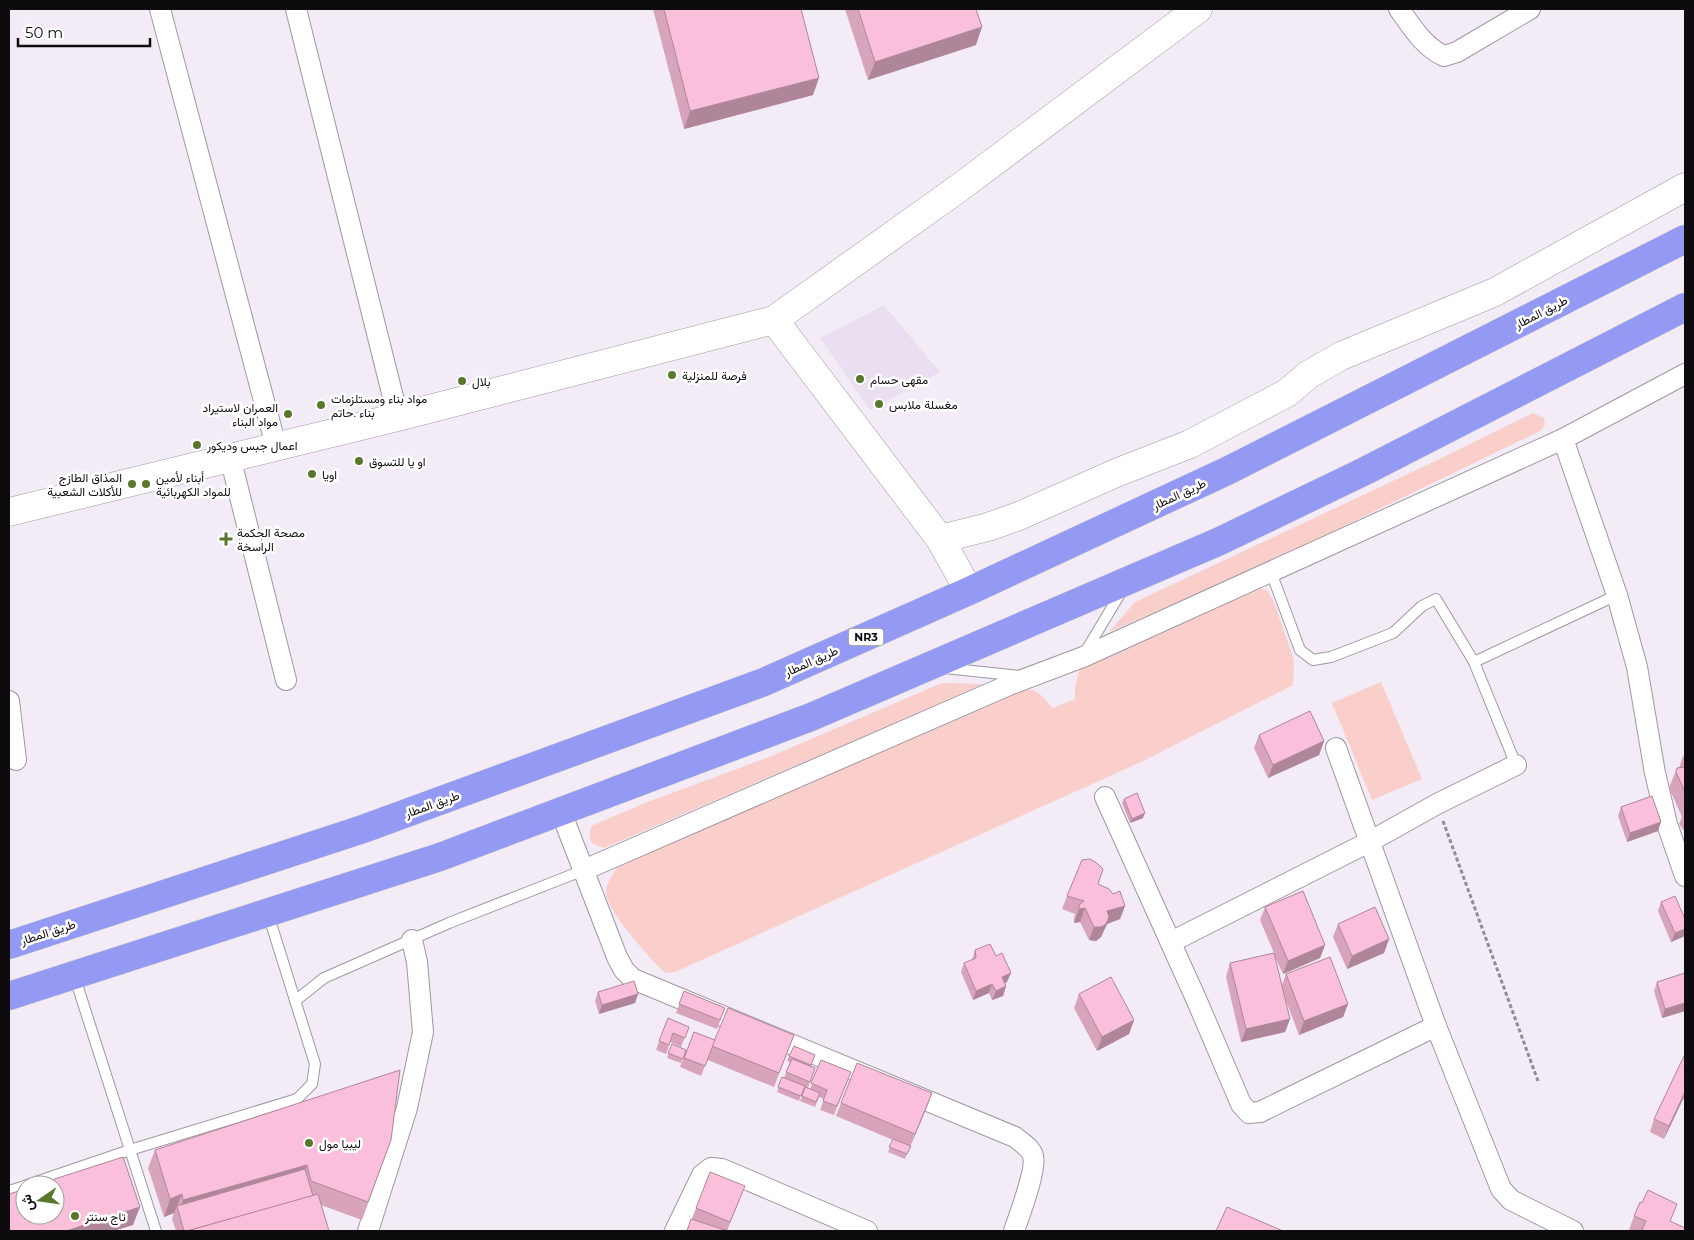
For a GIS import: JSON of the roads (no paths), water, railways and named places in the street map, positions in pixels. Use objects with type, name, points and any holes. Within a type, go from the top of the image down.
[{"type":"highway","name":"طريق المطار","points":[[9,945],[363,829],[764,682],[969,591],[1227,471],[1685,239]]},
{"type":"highway","points":[[9,996],[440,858],[811,717],[1220,541],[1365,471],[1685,306]]},
{"type":"street","points":[[160,9],[276,446]]},
{"type":"street","points":[[296,9],[398,417]]},
{"type":"street","points":[[9,512],[398,417],[774,320],[959,188],[1198,9]]},
{"type":"street","points":[[1404,11],[1414,29],[1434,51],[1444,56],[1457,52],[1530,9]]},
{"type":"street","points":[[940,538],[988,527],[1019,516],[1116,473],[1190,444],[1287,393],[1308,375],[1341,356],[1495,292],[1685,187]]},
{"type":"street","points":[[774,320],[940,538],[969,591]]},
{"type":"street","points":[[584,870],[1030,677],[1083,657],[1564,440],[1685,374]]},
{"type":"street","points":[[1564,440],[1617,595],[1637,667],[1655,773],[1667,824],[1685,876]]},
{"type":"street","points":[[230,457],[286,680]]},
{"type":"street","points":[[9,701],[16,760]]},
{"type":"street","points":[[1336,748],[1436,1026],[1501,1189],[1511,1200],[1572,1231]]},
{"type":"street","points":[[1171,942],[1369,842],[1436,804],[1516,765]]},
{"type":"street","points":[[1105,797],[1171,942],[1241,1104],[1249,1113],[1260,1112],[1436,1026]]},
{"type":"street","points":[[561,812],[617,957],[624,970],[633,979],[1015,1138],[1027,1146],[1034,1156],[1034,1168],[1014,1231]]},
{"type":"street","points":[[368,1231],[407,1108],[423,1032],[417,962],[412,940]]},
{"type":"street","points":[[676,1231],[702,1175],[711,1168],[722,1168],[868,1231]]},
{"type":"lane","points":[[1271,572],[1300,650],[1313,660],[1332,657],[1393,633],[1422,606],[1436,599],[1474,662],[1516,765]]},
{"type":"lane","points":[[1083,657],[1129,580]]},
{"type":"lane","points":[[1474,662],[1617,595]]},
{"type":"lane","points":[[929,666],[1030,677]]},
{"type":"lane","points":[[295,1001],[324,978],[486,908],[584,870]]},
{"type":"lane","points":[[56,1175],[130,1150],[297,1099],[312,1084],[315,1064],[268,914]]},
{"type":"lane","points":[[74,975],[156,1231]]},
{"type":"place","name":"فرصة للمنزلية","points":[[672,375]]},
{"type":"place","name":"مقهى حسام","points":[[860,379]]},
{"type":"place","name":"بلال","points":[[462,381]]},
{"type":"place","name":"مغسلة ملابس","points":[[879,404]]},
{"type":"place","name":"مواد بناء ومستلزمات بناء .حاتم","points":[[321,405]]},
{"type":"place","name":"العمران لاستيراد مواد البناء","points":[[288,414]]},
{"type":"place","name":"اعمال جبس وديكور","points":[[197,445]]},
{"type":"place","name":"او يا للتسوق","points":[[359,461]]},
{"type":"place","name":"اويا","points":[[312,474]]},
{"type":"place","name":"المذاق الطازج للأكلات الشعبية","points":[[132,484]]},
{"type":"place","name":"أبناء لأمين للمواد الكهربائية","points":[[146,484]]},
{"type":"place","name":"مصحة الحكمة الراسخة","points":[[226,539]]},
{"type":"place","name":"ليبيا مول","points":[[309,1143]]},
{"type":"place","name":"تاج سنتر","points":[[75,1216]]}]
